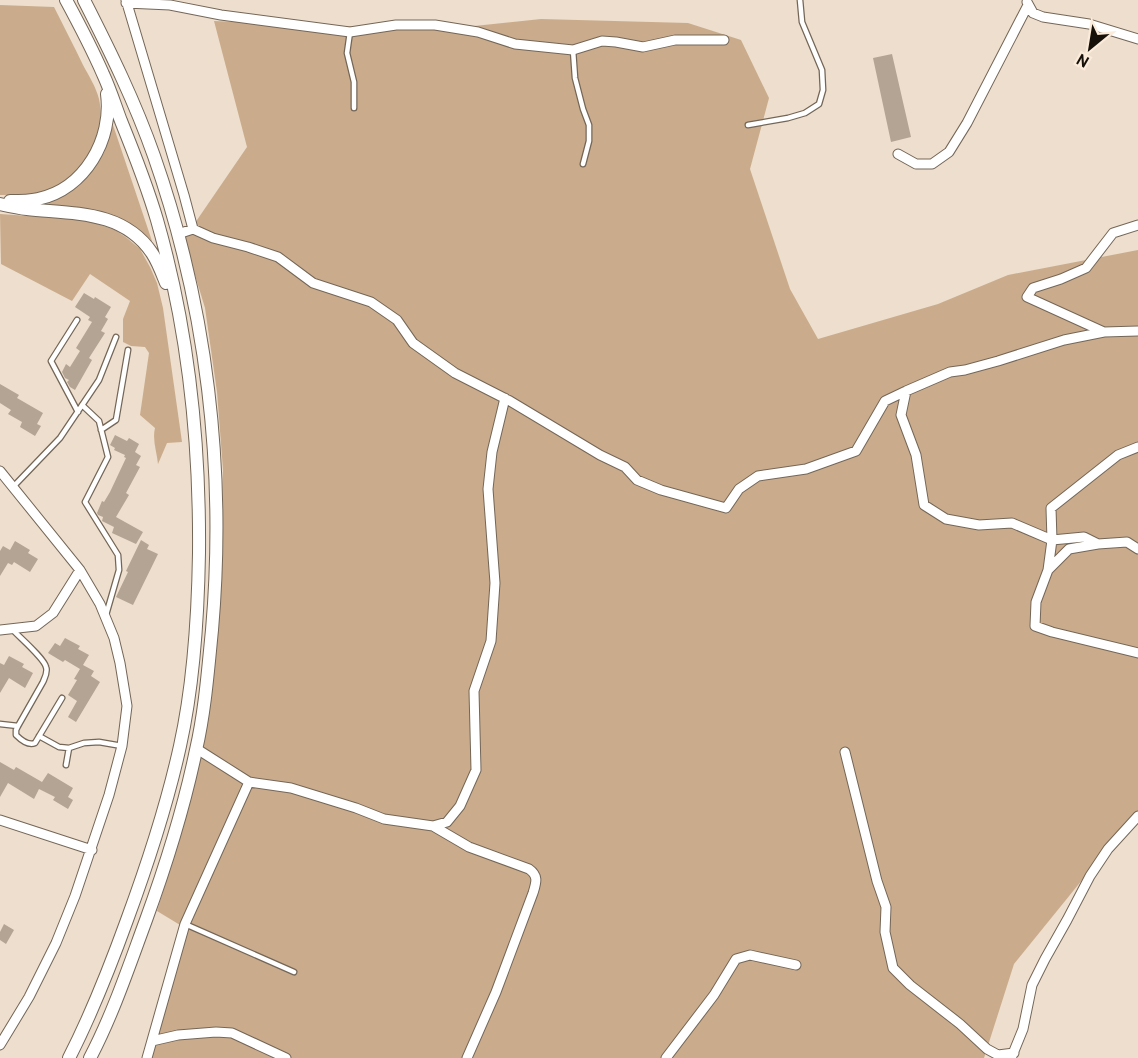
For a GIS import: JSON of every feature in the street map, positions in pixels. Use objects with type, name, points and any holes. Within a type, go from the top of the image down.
[{"type":"main road","points":[[66,0],[104,74],[157,220],[180,320],[189,374],[196,439],[199,513],[198,594],[190,685],[180,745],[162,817],[136,894],[107,974],[69,1058]]},
{"type":"main road","points":[[84,0],[118,67],[154,155],[178,234],[201,341],[209,398],[217,517],[215,599],[207,687],[197,748],[178,821],[155,894],[124,981],[90,1058]]},
{"type":"main road","points":[[0,203],[31,200],[50,195],[74,182],[93,161],[107,125],[108,102],[104,74]]},
{"type":"main road","points":[[0,203],[25,209],[96,216],[131,232],[152,253],[161,269],[180,320]]},
{"type":"street","points":[[193,229],[126,1],[170,5],[220,15],[350,32],[396,25],[435,25],[478,32],[515,44],[573,50],[602,41],[643,47],[675,40],[724,40]]},
{"type":"street","points":[[898,154],[915,164],[932,164],[949,152],[967,123],[1027,3],[1034,13],[1043,17],[1089,24],[1138,39]]},
{"type":"street","points":[[1104,332],[1027,297],[1033,288],[1061,279],[1086,267],[1113,233],[1138,225]]},
{"type":"street","points":[[178,234],[193,229],[213,238],[278,257],[313,283],[371,302],[397,320],[413,343],[455,373],[505,398],[626,467],[637,480],[661,490],[726,508],[739,489],[758,476],[806,469],[856,451],[885,401],[950,372],[998,361],[1064,340],[1104,332],[1138,331]]},
{"type":"street","points":[[906,391],[901,415],[916,455],[924,505],[946,519],[979,525],[1012,523],[1052,540],[1084,537],[1098,544]]},
{"type":"street","points":[[433,826],[447,822],[460,806],[476,770],[474,691],[491,641],[495,583],[488,489],[492,452],[505,398]]},
{"type":"street","points":[[1138,447],[1118,455],[1052,508],[1052,540],[1048,570],[1036,602],[1035,626],[1138,653]]},
{"type":"street","points":[[0,471],[80,570],[100,604],[114,638],[127,706],[122,746],[92,850],[56,943],[29,997],[0,1042]]},
{"type":"street","points":[[1048,570],[1069,549],[1127,542],[1138,549]]},
{"type":"street","points":[[0,630],[36,626],[53,614],[80,570]]},
{"type":"street","points":[[197,748],[249,782],[291,788],[384,819],[433,826],[469,847],[529,869],[534,873],[537,879],[533,893],[496,992],[467,1058]]},
{"type":"street","points":[[846,752],[877,881],[886,907],[885,932],[894,968],[910,985],[960,1024],[987,1049],[998,1055],[1012,1055],[1023,1029],[1032,985],[1045,959],[1090,876],[1108,849],[1138,816]]},
{"type":"street","points":[[147,1058],[185,924],[249,782]]},
{"type":"street","points":[[0,820],[92,850]]},
{"type":"street","points":[[666,1058],[714,994],[736,959],[750,955],[796,965]]},
{"type":"street","points":[[152,1041],[178,1035],[232,1033],[286,1058]]},
{"type":"lane","points":[[748,125],[805,113],[819,104],[823,90],[822,70],[802,22],[800,0]]},
{"type":"lane","points":[[350,32],[347,53],[354,82],[354,108]]},
{"type":"lane","points":[[573,50],[575,78],[589,125],[589,141],[583,164]]},
{"type":"lane","points":[[77,320],[51,361],[78,412]]},
{"type":"lane","points":[[14,487],[60,438],[78,412],[99,380],[116,337]]},
{"type":"lane","points":[[101,430],[116,420],[128,350]]},
{"type":"lane","points":[[82,405],[99,421],[108,458],[85,502],[118,555],[119,570],[106,618]]},
{"type":"lane","points":[[12,629],[42,660],[46,668],[43,682],[18,726],[16,735],[28,744],[35,743],[62,698]]},
{"type":"lane","points":[[0,724],[18,726]]},
{"type":"lane","points":[[39,736],[59,747],[69,748],[84,743],[99,742],[122,746]]},
{"type":"lane","points":[[66,765],[69,748]]},
{"type":"lane","points":[[185,924],[294,972]]},
{"type":"shaded area","points":[[0,5],[54,7],[99,99],[100,127],[83,164],[62,182],[38,193],[0,195]]},
{"type":"shaded area","points":[[541,19],[688,23],[741,40],[769,98],[750,169],[790,289],[818,339],[938,304],[1008,275],[1138,250],[1138,811],[1014,964],[984,1058],[149,1058],[185,928],[157,911],[183,827],[221,561],[223,470],[217,392],[205,308],[184,239],[247,147],[214,21],[436,30]]},
{"type":"shaded area","points":[[113,125],[151,243],[140,233],[39,206],[38,203],[87,177],[104,153]]},
{"type":"shaded area","points":[[0,214],[86,220],[115,230],[140,249],[157,283],[163,308],[182,442],[167,443],[158,464],[154,442],[155,428],[140,415],[149,353],[145,347],[131,346],[123,342],[123,319],[130,301],[90,274],[72,301],[1,264]]},
{"type":"building","points":[[892,54],[911,137],[891,142],[873,58]]},
{"type":"building","points":[[84,293],[111,307],[105,317],[108,319],[101,331],[105,333],[89,358],[92,360],[75,390],[70,387],[67,382],[69,380],[62,372],[66,364],[70,367],[80,351],[76,348],[92,322],[88,320],[90,317],[75,307]]},
{"type":"building","points":[[0,384],[19,395],[17,398],[43,413],[37,424],[41,426],[35,436],[20,427],[22,422],[8,414],[11,410],[0,403]]},
{"type":"building","points":[[115,435],[127,441],[129,438],[139,444],[135,452],[141,456],[136,465],[140,467],[126,493],[129,495],[116,517],[143,532],[136,544],[112,533],[114,527],[102,521],[103,517],[97,513],[126,458],[110,445]]},
{"type":"building","points":[[141,540],[149,545],[147,549],[158,554],[133,605],[116,597]]},
{"type":"building","points":[[15,541],[30,550],[28,553],[38,559],[30,572],[14,562],[12,565],[8,563],[0,576],[0,551],[3,546],[10,550]]},
{"type":"building","points":[[65,638],[80,646],[78,649],[89,655],[83,665],[94,671],[91,676],[100,682],[76,722],[68,717],[77,701],[68,695],[77,680],[74,679],[80,669],[48,653],[55,643],[60,646]]},
{"type":"building","points":[[9,656],[24,664],[22,667],[33,673],[25,688],[9,678],[0,693],[0,663],[4,665]]},
{"type":"building","points":[[0,762],[14,770],[16,767],[42,782],[48,773],[73,788],[68,797],[73,800],[68,809],[53,800],[55,797],[39,789],[34,799],[8,783],[0,797]]},
{"type":"building","points":[[4,924],[14,930],[6,944],[0,940],[0,932]]}]
